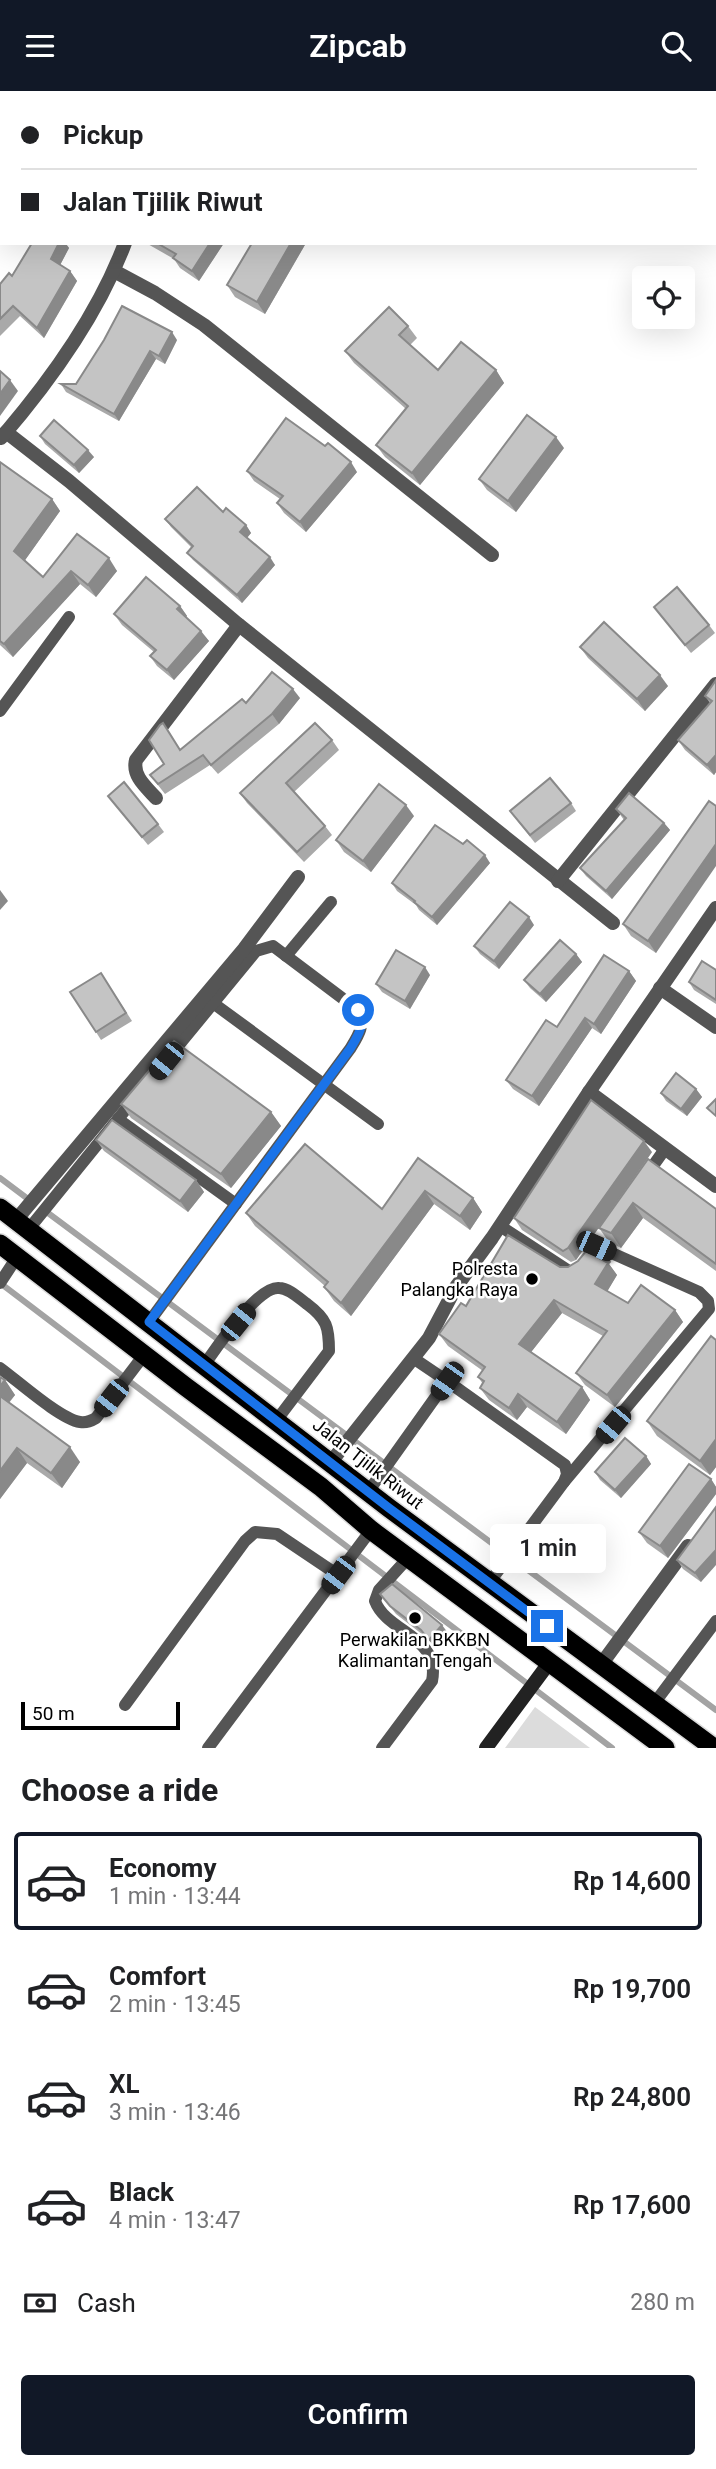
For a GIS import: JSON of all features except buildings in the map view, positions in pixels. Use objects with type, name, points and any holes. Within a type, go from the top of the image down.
[{"type":"highway","name":"Jalan Tjilik Riwut","points":[[0,1208],[368,1492],[714,1748]]},
{"type":"highway","points":[[0,1244],[321,1487],[371,1530],[665,1748]]},
{"type":"highway","points":[[321,1487],[334,1465]]},
{"type":"main road","points":[[486,1748],[549,1663]]},
{"type":"street","points":[[124,245],[104,293],[67,351],[3,435],[69,481],[239,625],[613,923]]},
{"type":"street","points":[[114,271],[155,293],[204,325],[492,555]]},
{"type":"street","points":[[156,798],[136,775],[136,760],[239,625]]},
{"type":"street","points":[[558,881],[716,684]]},
{"type":"street","points":[[22,1225],[244,949],[298,877]]},
{"type":"street","points":[[334,1465],[429,1338],[456,1287],[716,908]]},
{"type":"street","points":[[660,988],[716,1027]]},
{"type":"street","points":[[589,1092],[716,1186]]},
{"type":"street","points":[[600,1666],[701,1529]]},
{"type":"lane","points":[[0,711],[69,617]]},
{"type":"lane","points":[[286,956],[331,902]]},
{"type":"lane","points":[[22,1225],[118,1119],[256,951],[273,946],[358,1010],[362,1019],[356,1039],[149,1322]]},
{"type":"lane","points":[[213,1003],[378,1124]]},
{"type":"lane","points":[[118,1119],[236,1203]]},
{"type":"lane","points":[[635,1192],[665,1149]]},
{"type":"lane","points":[[489,1583],[564,1482],[709,1309],[708,1300],[699,1292],[600,1241],[581,1268],[569,1271],[500,1226]]},
{"type":"lane","points":[[0,1283],[17,1257]]},
{"type":"lane","points":[[204,1365],[254,1302],[267,1290],[280,1287],[316,1311],[328,1325],[329,1351],[276,1421]]},
{"type":"lane","points":[[0,1368],[65,1416],[88,1423],[96,1417],[144,1355]]},
{"type":"lane","points":[[413,1358],[565,1465],[567,1474],[564,1482]]},
{"type":"lane","points":[[368,1492],[447,1381]]},
{"type":"lane","points":[[208,1748],[371,1530]]},
{"type":"lane","points":[[125,1705],[245,1541],[255,1532],[277,1534],[338,1575]]},
{"type":"lane","points":[[382,1748],[432,1681],[434,1670],[429,1655],[419,1642],[378,1610],[374,1601],[380,1590],[408,1558]]},
{"type":"lane","points":[[653,1705],[716,1622]]},
{"type":"shaded area","points":[[535,1707],[590,1748],[505,1748]]},
{"type":"waterway","points":[[0,1178],[32,1202]]},
{"type":"waterway","points":[[44,1210],[716,1710]]},
{"type":"waterway","points":[[0,1283],[612,1748]]},
{"type":"place","name":"Polresta Palangka Raya","points":[[532,1279]]},
{"type":"place","name":"Perwakilan BKKBN Kalimantan Tengah","points":[[415,1618]]},
{"type":"route","points":[[358,1010],[362,1019],[361,1028],[350,1049],[149,1322],[389,1508],[547,1626]]}]
